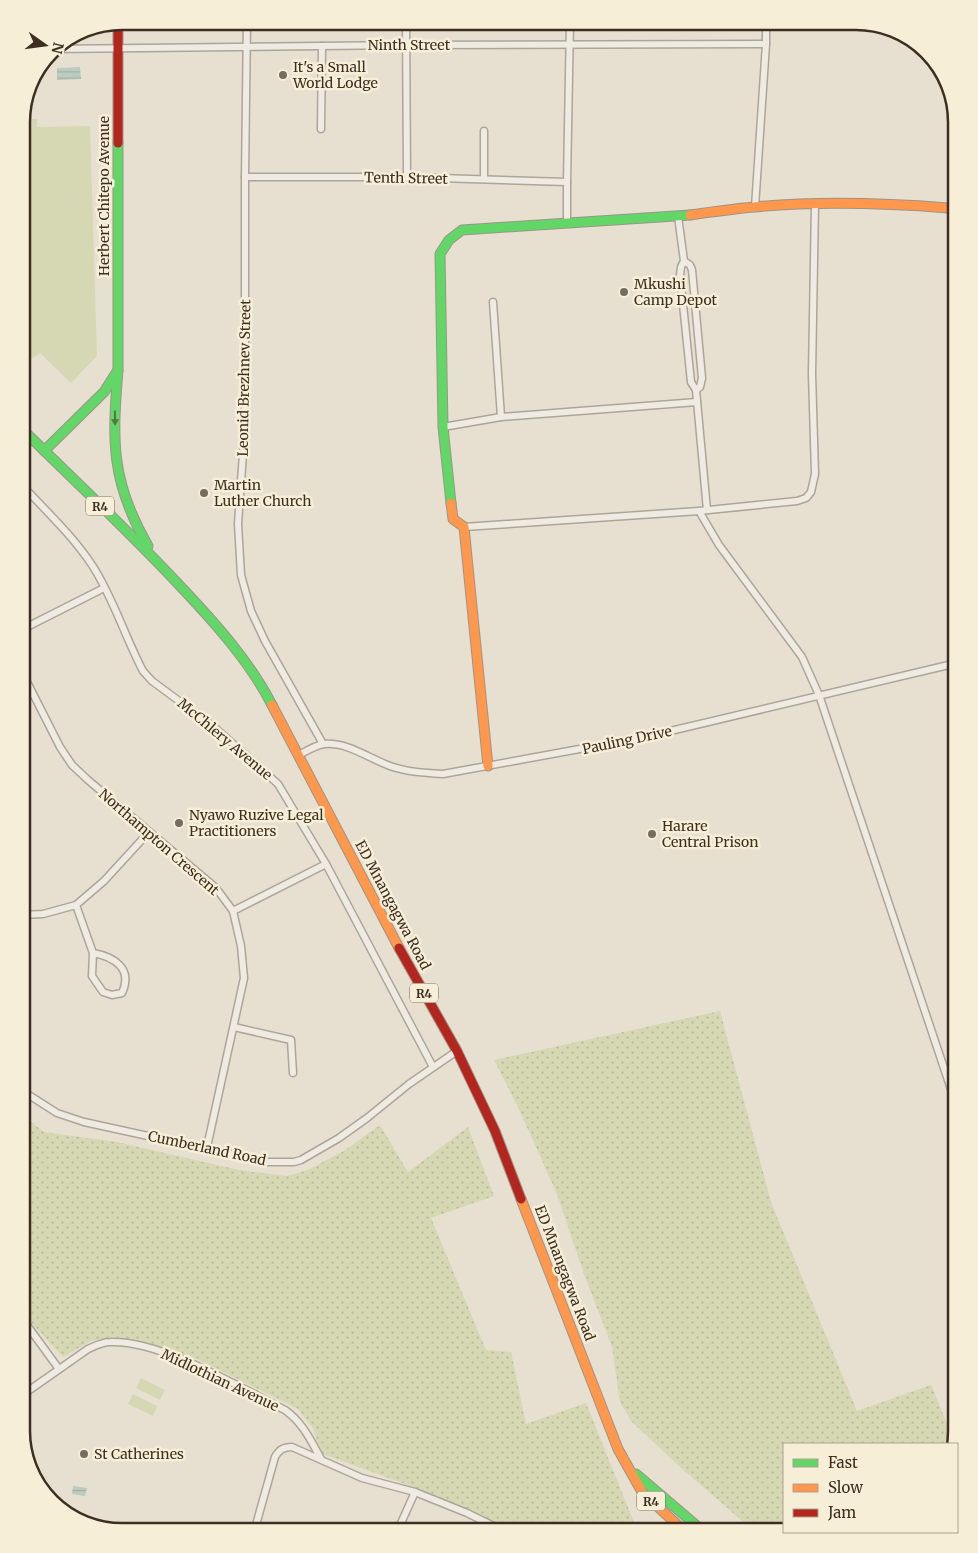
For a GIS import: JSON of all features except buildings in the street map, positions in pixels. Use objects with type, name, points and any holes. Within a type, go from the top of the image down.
[{"type":"main road","name":"Herbert Chitepo Avenue","points":[[118,30],[118,370],[115,412],[117,470],[122,492],[132,517],[156,560]]},
{"type":"main road","points":[[488,766],[464,528],[453,519],[443,427],[440,254],[444,244],[450,237],[462,230],[678,216],[754,208],[815,204],[908,205],[948,208]]},
{"type":"main road","points":[[44,451],[104,392],[118,370]]},
{"type":"main road","name":"R4","points":[[30,437],[44,451]]},
{"type":"main road","name":"ED Mnangagwa Road","points":[[44,451],[156,560],[208,616],[248,665],[299,755],[406,962],[457,1050],[513,1174],[618,1449],[642,1492],[675,1523]]},
{"type":"main road","name":"ED Mnangagwa Road","points":[[626,1464],[693,1523]]},
{"type":"street","name":"Leonid Brezhnev Street","points":[[247,30],[245,425],[238,524],[241,575],[251,611],[265,641],[323,744]]},
{"type":"street","points":[[406,30],[407,177]]},
{"type":"street","points":[[568,223],[570,30]]},
{"type":"street","points":[[754,208],[766,30]]},
{"type":"street","name":"Ninth Street","points":[[70,49],[766,44]]},
{"type":"street","points":[[321,129],[322,46]]},
{"type":"street","points":[[484,131],[484,179]]},
{"type":"street","name":"Tenth Street","points":[[245,177],[407,177],[567,182]]},
{"type":"street","points":[[464,528],[699,511],[797,501],[806,498],[811,492],[815,474],[812,374],[815,204]]},
{"type":"street","points":[[678,216],[684,261],[680,268],[680,275],[691,382],[696,390],[707,510]]},
{"type":"street","points":[[684,261],[690,265],[692,270],[702,378],[700,387],[696,390]]},
{"type":"street","points":[[493,302],[501,417]]},
{"type":"street","points":[[684,310],[695,308]]},
{"type":"street","points":[[443,427],[501,417],[697,402]]},
{"type":"street","name":"McChlery Avenue","points":[[30,494],[73,540],[92,566],[143,671],[152,681],[214,726],[278,784],[326,864],[433,1066]]},
{"type":"street","points":[[699,511],[719,545],[802,657],[819,695],[948,1080]]},
{"type":"street","points":[[30,625],[104,588]]},
{"type":"street","name":"Pauling Drive","points":[[323,744],[340,746],[366,754],[389,766],[417,773],[443,774],[645,737],[948,665]]},
{"type":"street","name":"Northampton Crescent","points":[[30,684],[60,747],[72,765],[216,888],[232,911],[242,946],[244,978],[207,1147]]},
{"type":"street","points":[[299,755],[323,744]]},
{"type":"street","points":[[30,915],[43,914],[76,905],[104,881],[149,832]]},
{"type":"street","points":[[232,911],[326,864]]},
{"type":"street","points":[[76,905],[93,953],[92,976],[103,992],[112,996],[122,993],[126,984],[122,967],[113,959],[93,953]]},
{"type":"street","points":[[234,1028],[291,1040],[294,1073]]},
{"type":"street","name":"Cumberland Road","points":[[30,1096],[42,1105],[70,1118],[207,1147],[267,1162],[294,1162],[301,1160],[339,1138],[433,1066],[457,1050]]},
{"type":"street","points":[[30,1329],[59,1369]]},
{"type":"street","name":"Midlothian Avenue","points":[[30,1390],[88,1349],[108,1342],[150,1348],[186,1361],[285,1410],[305,1428],[320,1459]]},
{"type":"street","points":[[257,1523],[275,1457],[283,1448],[292,1448],[362,1478],[415,1492],[488,1523]]},
{"type":"street","points":[[401,1523],[415,1492]]},
{"type":"green space","points":[[30,119],[37,119],[37,127],[90,126],[97,356],[71,383],[40,353],[30,360]]},
{"type":"green space","points":[[720,1011],[771,1202],[857,1411],[931,1385],[948,1426],[947,1443],[783,1443],[783,1523],[745,1523],[631,1421],[620,1402],[612,1347],[584,1274],[557,1194],[518,1107],[494,1060]]},
{"type":"green space","points":[[30,1121],[44,1132],[117,1142],[239,1170],[287,1176],[308,1170],[345,1150],[380,1125],[408,1172],[468,1127],[494,1196],[431,1218],[486,1350],[511,1352],[526,1424],[586,1403],[634,1523],[489,1523],[405,1484],[320,1453],[313,1428],[298,1409],[197,1359],[148,1343],[113,1337],[91,1341],[63,1357],[30,1322]]},
{"type":"green space","points":[[141,1378],[165,1390],[160,1400],[136,1388]]},
{"type":"green space","points":[[133,1394],[157,1406],[153,1416],[128,1404]]},
{"type":"shaded area","points":[[70,67],[80,67],[81,79],[57,80],[57,70],[70,70]]},
{"type":"shaded area","points":[[73,1486],[87,1488],[85,1496],[72,1494]]},
{"type":"traffic: fast","points":[[44,451],[104,392],[118,370],[118,143]]},
{"type":"traffic: fast","points":[[451,503],[443,427],[440,254],[449,240],[462,230],[690,215]]},
{"type":"traffic: fast","points":[[118,370],[115,419],[117,461],[127,502],[148,546]]},
{"type":"traffic: fast","points":[[30,437],[143,547],[207,615],[243,659],[272,705]]},
{"type":"traffic: fast","points":[[636,1474],[693,1523]]},
{"type":"traffic: slow","points":[[690,215],[754,207],[827,203],[948,208]]},
{"type":"traffic: slow","points":[[451,503],[453,519],[464,527],[488,766]]},
{"type":"traffic: slow","points":[[272,705],[399,948]]},
{"type":"traffic: slow","points":[[521,1199],[618,1449],[642,1492],[675,1523]]},
{"type":"traffic: jam","points":[[118,30],[118,143]]},
{"type":"traffic: jam","points":[[399,948],[457,1051],[495,1131],[521,1199]]},
{"type":"place","name":"It's a Small World Lodge","points":[[283,75]]},
{"type":"place","name":"Mkushi Camp Depot","points":[[624,292]]},
{"type":"place","name":"Martin Luther Church","points":[[204,493]]},
{"type":"place","name":"Nyawo Ruzive Legal Practitioners","points":[[179,823]]},
{"type":"place","name":"Harare Central Prison","points":[[652,834]]},
{"type":"place","name":"St Catherines","points":[[84,1454]]}]
